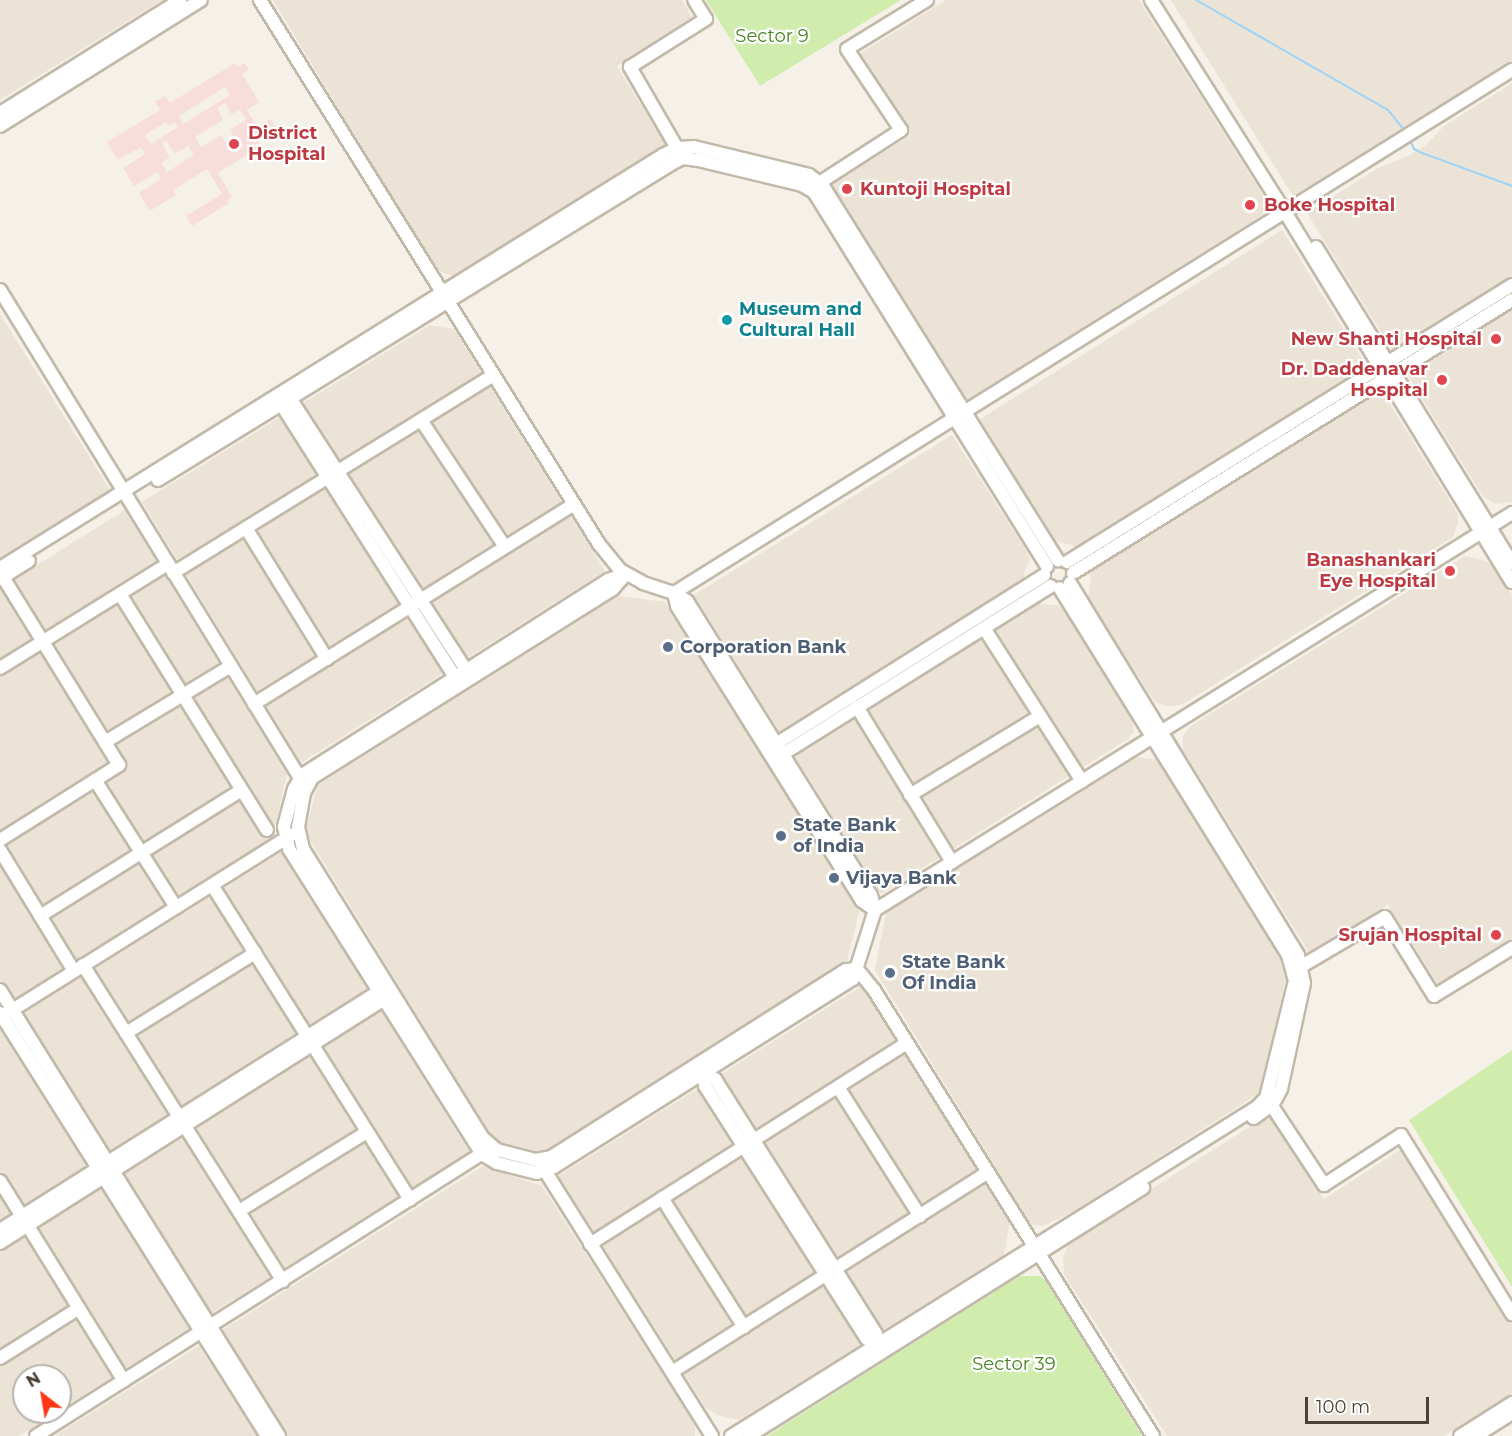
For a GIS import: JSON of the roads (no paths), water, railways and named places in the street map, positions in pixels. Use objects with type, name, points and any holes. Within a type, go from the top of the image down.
[{"type":"street","points":[[0,112],[180,0]]},
{"type":"street","points":[[0,126],[201,0]]},
{"type":"street","points":[[260,0],[599,544],[626,574],[674,593]]},
{"type":"street","points":[[694,0],[706,19],[630,67],[680,153],[698,160],[802,185],[815,186],[900,130],[848,49],[927,0]]},
{"type":"street","points":[[1151,0],[1289,210]]},
{"type":"street","points":[[1161,0],[1485,530],[1512,582]]},
{"type":"street","points":[[674,593],[1512,70]]},
{"type":"street","points":[[0,840],[119,765],[1,575],[444,297],[680,153]]},
{"type":"street","points":[[749,1436],[1270,1101],[1281,1089],[1304,983],[1298,969],[1298,956],[1157,735],[959,416],[814,192],[815,186]]},
{"type":"street","points":[[1387,371],[1512,285]]},
{"type":"street","points":[[0,290],[304,782],[299,830],[303,849],[386,994],[482,1154],[496,1163],[537,1173],[541,1165],[550,1157],[846,970],[857,969]]},
{"type":"street","points":[[777,751],[1387,371],[1512,300]]},
{"type":"street","points":[[0,668],[120,594],[246,528],[493,375]]},
{"type":"street","points":[[284,398],[460,674]]},
{"type":"street","points":[[421,420],[505,547]]},
{"type":"street","points":[[254,704],[574,504]]},
{"type":"street","points":[[875,910],[1512,513]]},
{"type":"street","points":[[246,528],[327,659]]},
{"type":"street","points":[[1485,530],[1512,563]]},
{"type":"street","points":[[626,574],[608,580],[460,674],[294,789],[284,827],[290,849],[483,1138],[493,1147],[541,1165],[554,1167],[852,979],[875,910],[871,895],[777,751],[677,606],[674,593]]},
{"type":"street","points":[[304,782],[613,589],[626,574]]},
{"type":"street","points":[[777,751],[857,707],[984,628],[1059,574]]},
{"type":"street","points":[[120,594],[267,830]]},
{"type":"street","points":[[984,628],[1082,782]]},
{"type":"street","points":[[105,742],[231,666]]},
{"type":"street","points":[[857,707],[952,862]]},
{"type":"street","points":[[910,795],[1040,716]]},
{"type":"street","points":[[95,780],[176,907]]},
{"type":"street","points":[[40,916],[242,790]]},
{"type":"street","points":[[4,1014],[299,830]]},
{"type":"street","points":[[0,850],[40,916],[126,1033],[283,1281]]},
{"type":"street","points":[[212,885],[410,1200]]},
{"type":"street","points":[[1298,969],[1385,917],[1434,996],[1512,948]]},
{"type":"street","points":[[126,1033],[255,953]]},
{"type":"street","points":[[857,969],[874,990],[908,1043],[1153,1436]]},
{"type":"street","points":[[0,990],[4,1014],[206,1329],[279,1436]]},
{"type":"street","points":[[0,1243],[25,1221],[386,994]]},
{"type":"street","points":[[590,1244],[908,1043]]},
{"type":"street","points":[[704,1072],[715,1079],[749,1143],[831,1272],[876,1334],[877,1344]]},
{"type":"street","points":[[838,1087],[920,1216]]},
{"type":"street","points":[[1270,1101],[1324,1185],[1401,1135],[1512,1314]]},
{"type":"street","points":[[239,1211],[367,1132]]},
{"type":"street","points":[[36,1436],[493,1147]]},
{"type":"street","points":[[541,1165],[712,1436]]},
{"type":"street","points":[[672,1372],[988,1173]]},
{"type":"street","points":[[0,1181],[124,1381]]},
{"type":"street","points":[[662,1198],[744,1327]]},
{"type":"street","points":[[0,1230],[25,1221]]},
{"type":"street","points":[[730,1436],[877,1344],[1037,1250]]},
{"type":"street","points":[[0,1358],[79,1308]]},
{"type":"street","points":[[206,1329],[267,1436]]},
{"type":"street","points":[[1460,1436],[1512,1403]]},
{"type":"street","points":[[1476,1436],[1512,1413]]},
{"type":"waterway","points":[[1196,0],[1388,110],[1406,132]]},
{"type":"waterway","points":[[1410,140],[1414,149],[1422,153],[1512,186]]},
{"type":"place","name":"District Hospital","points":[[234,144]]},
{"type":"place","name":"Kuntoji Hospital","points":[[847,189]]},
{"type":"place","name":"Boke Hospital","points":[[1250,205]]},
{"type":"place","name":"Museum and Cultural Hall","points":[[727,320]]},
{"type":"place","name":"New Shanti Hospital","points":[[1496,339]]},
{"type":"place","name":"Dr. Daddenavar Hospital","points":[[1442,380]]},
{"type":"place","name":"Banashankari Eye Hospital","points":[[1450,571]]},
{"type":"place","name":"Corporation Bank","points":[[668,647]]},
{"type":"place","name":"State Bank of India","points":[[781,836]]},
{"type":"place","name":"Vijaya Bank","points":[[834,878]]},
{"type":"place","name":"Srujan Hospital","points":[[1496,935]]},
{"type":"place","name":"State Bank Of India","points":[[890,973]]},
{"type":"park label","name":"Sector 9","points":[[772,36]]},
{"type":"park label","name":"Sector 39","points":[[1014,1364]]}]
